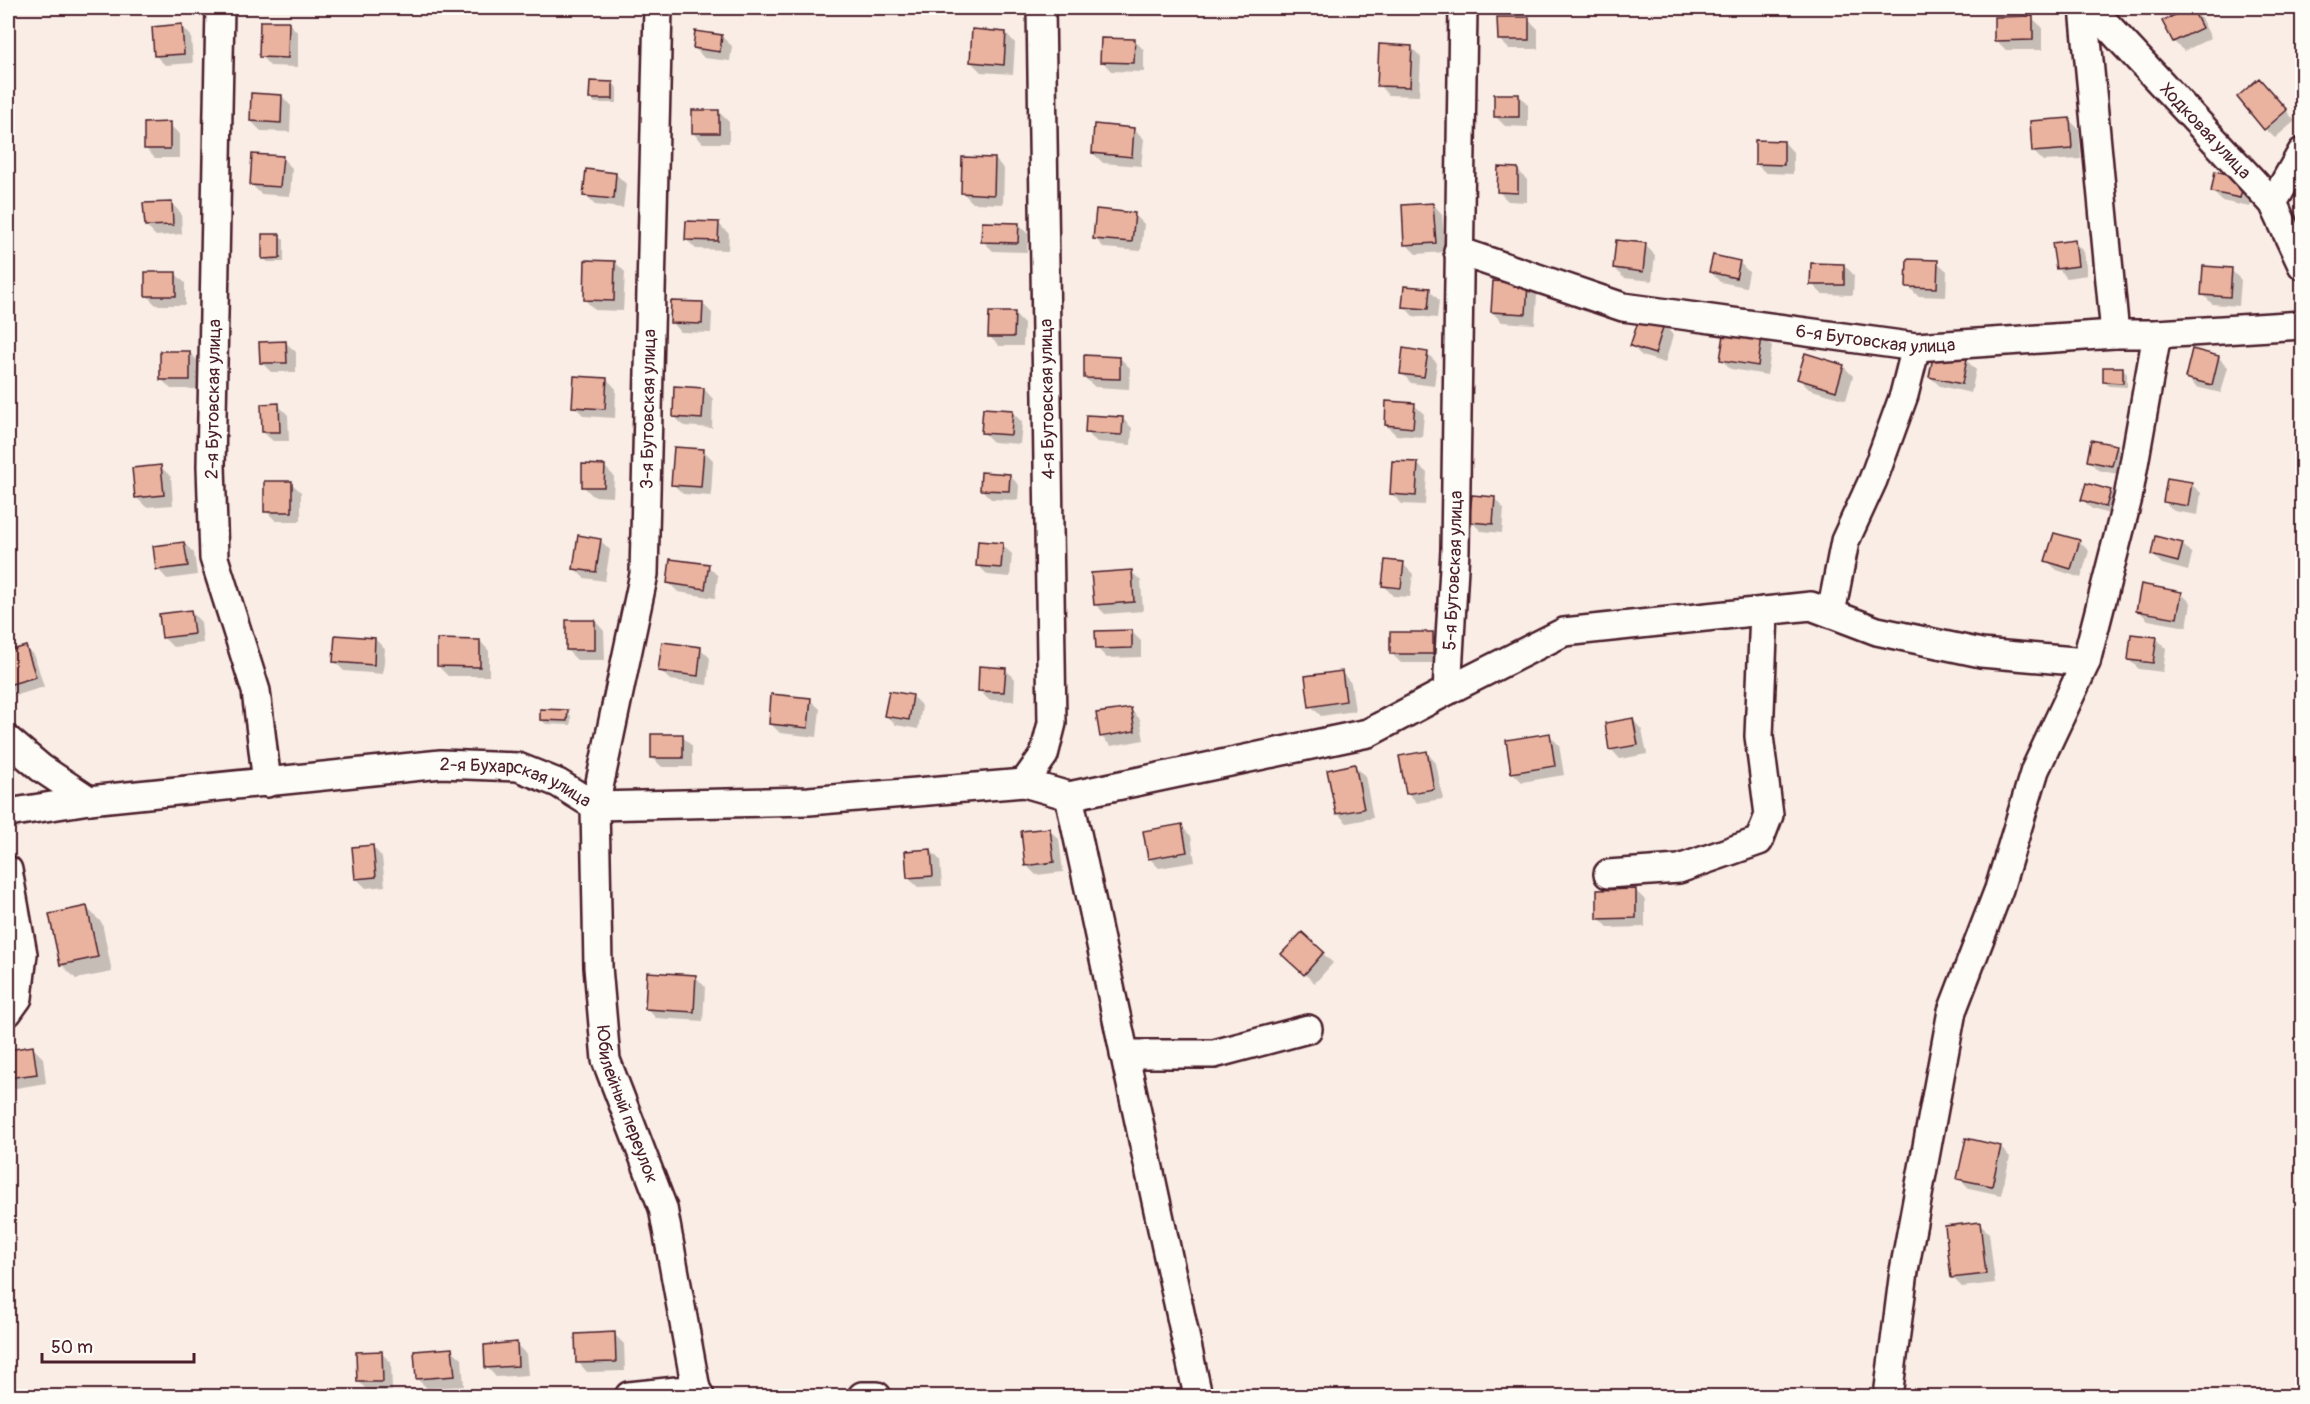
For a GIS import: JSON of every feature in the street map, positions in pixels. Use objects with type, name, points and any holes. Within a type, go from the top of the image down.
[{"type":"street","name":"2-я Бутовская улица","points":[[220,8],[211,466],[214,558],[256,691],[267,783]]},
{"type":"street","name":"3-я Бутовская улица","points":[[595,806],[644,574],[658,8]]},
{"type":"street","name":"4-я Бутовская улица","points":[[1023,783],[1044,755],[1052,723],[1041,8]]},
{"type":"street","name":"5-я Бутовская улица","points":[[1447,691],[1455,550],[1463,8]]},
{"type":"street","points":[[2084,8],[2115,334]]},
{"type":"street","name":"Ходковая улица","points":[[2091,8],[2273,203],[2302,265]]},
{"type":"street","points":[[2273,203],[2302,152]]},
{"type":"street","name":"6-я Бутовская улица","points":[[1458,251],[1623,307],[1916,347],[2302,325]]},
{"type":"street","points":[[1888,1396],[1904,1271],[1953,1011],[1999,888],[2035,770],[2086,662],[2128,498],[2157,334]]},
{"type":"street","points":[[1831,614],[1845,541],[1873,480],[1904,395],[1916,347]]},
{"type":"street","points":[[1023,783],[1069,796],[1368,733],[1564,632],[1811,606],[1877,631],[1982,653],[2086,662]]},
{"type":"street","points":[[1608,874],[1679,869],[1759,841],[1769,815],[1759,736],[1764,611]]},
{"type":"street","points":[[8,740],[41,768],[89,800]]},
{"type":"street","name":"2-я Бухарская улица","points":[[8,813],[89,800],[441,764],[518,767],[558,783],[595,806],[809,801],[1023,783]]},
{"type":"street","points":[[1069,796],[1198,1396]]},
{"type":"street","name":"Юбилейный переулок","points":[[595,806],[598,967],[606,1060],[663,1208],[698,1393]]},
{"type":"street","points":[[8,870],[23,954],[18,998],[8,1012]]},
{"type":"street","points":[[1124,1054],[1214,1054],[1308,1029]]},
{"type":"street","points":[[628,1396],[698,1393]]},
{"type":"street","points":[[862,1396],[877,1396]]},
{"type":"building","points":[[2190,8],[2202,28],[2173,42],[2162,21]]},
{"type":"building","points":[[2033,16],[2033,40],[1994,41],[1994,17]]},
{"type":"building","points":[[1497,17],[1529,17],[1529,40],[1498,40]]},
{"type":"building","points":[[260,21],[289,21],[288,58],[259,57]]},
{"type":"building","points":[[182,24],[184,54],[154,56],[152,27]]},
{"type":"building","points":[[972,29],[1006,32],[1004,65],[970,62]]},
{"type":"building","points":[[695,31],[722,35],[720,52],[693,48]]},
{"type":"building","points":[[1101,38],[1135,39],[1134,63],[1100,62]]},
{"type":"building","points":[[1379,44],[1412,46],[1410,87],[1377,86]]},
{"type":"building","points":[[2259,78],[2287,110],[2264,130],[2237,97]]},
{"type":"building","points":[[590,81],[613,82],[613,99],[589,99]]},
{"type":"building","points":[[251,93],[282,95],[281,123],[250,121]]},
{"type":"building","points":[[1494,94],[1519,94],[1519,117],[1494,117]]},
{"type":"building","points":[[692,110],[719,110],[719,133],[692,133]]},
{"type":"building","points":[[2070,118],[2072,149],[2032,152],[2030,121]]},
{"type":"building","points":[[170,122],[170,149],[144,149],[144,123]]},
{"type":"building","points":[[1094,124],[1134,128],[1132,157],[1092,153]]},
{"type":"building","points":[[1755,140],[1784,141],[1784,165],[1755,164]]},
{"type":"building","points":[[252,154],[283,156],[280,187],[250,185]]},
{"type":"building","points":[[962,157],[995,158],[994,195],[961,193]]},
{"type":"building","points":[[1498,167],[1518,168],[1518,193],[1497,192]]},
{"type":"building","points":[[586,169],[616,173],[614,199],[583,196]]},
{"type":"building","points":[[2215,171],[2245,178],[2240,198],[2211,192]]},
{"type":"building","points":[[172,202],[173,225],[145,226],[143,203]]},
{"type":"building","points":[[1433,203],[1436,243],[1404,245],[1402,205]]},
{"type":"building","points":[[1096,209],[1135,213],[1132,242],[1093,239]]},
{"type":"building","points":[[686,221],[719,222],[718,241],[685,240]]},
{"type":"building","points":[[982,222],[1019,223],[1018,243],[981,242]]},
{"type":"building","points":[[262,234],[280,234],[280,258],[262,259]]},
{"type":"building","points":[[1616,240],[1646,243],[1643,272],[1613,268]]},
{"type":"building","points":[[2075,240],[2078,266],[2056,269],[2052,243]]},
{"type":"building","points":[[1713,255],[1740,261],[1736,278],[1709,272]]},
{"type":"building","points":[[1907,259],[1938,260],[1937,288],[1906,287]]},
{"type":"building","points":[[585,260],[615,261],[614,301],[584,300]]},
{"type":"building","points":[[1811,263],[1844,264],[1844,285],[1810,285]]},
{"type":"building","points":[[2203,266],[2232,268],[2230,297],[2201,295]]},
{"type":"building","points":[[145,272],[176,272],[176,296],[145,296]]},
{"type":"building","points":[[1493,281],[1528,284],[1526,314],[1491,312]]},
{"type":"building","points":[[1404,286],[1430,288],[1428,309],[1402,307]]},
{"type":"building","points":[[671,301],[703,302],[702,324],[670,323]]},
{"type":"building","points":[[989,312],[1015,312],[1014,337],[988,337]]},
{"type":"building","points":[[1640,316],[1664,324],[1655,354],[1630,346]]},
{"type":"building","points":[[1725,329],[1762,336],[1758,366],[1720,360]]},
{"type":"building","points":[[286,341],[287,363],[260,363],[259,342]]},
{"type":"building","points":[[1403,348],[1428,352],[1424,377],[1400,374]]},
{"type":"building","points":[[2192,349],[2219,356],[2212,385],[2185,378]]},
{"type":"building","points":[[160,351],[190,351],[190,380],[160,380]]},
{"type":"building","points":[[1934,352],[1967,359],[1962,384],[1929,377]]},
{"type":"building","points":[[1805,353],[1844,365],[1836,391],[1797,379]]},
{"type":"building","points":[[1084,355],[1120,357],[1120,379],[1084,378]]},
{"type":"building","points":[[2103,367],[2123,367],[2123,383],[2103,382]]},
{"type":"building","points":[[574,376],[607,378],[605,409],[572,407]]},
{"type":"building","points":[[674,386],[704,388],[702,419],[673,417]]},
{"type":"building","points":[[1386,401],[1415,403],[1413,428],[1385,425]]},
{"type":"building","points":[[279,403],[280,432],[262,432],[261,404]]},
{"type":"building","points":[[983,408],[1013,410],[1011,435],[981,433]]},
{"type":"building","points":[[1086,415],[1123,417],[1122,435],[1085,433]]},
{"type":"building","points":[[2091,440],[2117,445],[2112,466],[2087,461]]},
{"type":"building","points":[[674,447],[704,449],[701,487],[671,485]]},
{"type":"building","points":[[1392,461],[1418,462],[1416,496],[1390,494]]},
{"type":"building","points":[[582,464],[605,465],[604,487],[582,487]]},
{"type":"building","points":[[161,465],[164,495],[135,498],[132,468]]},
{"type":"building","points":[[981,472],[1010,474],[1009,491],[980,490]]},
{"type":"building","points":[[2167,478],[2192,482],[2188,506],[2163,502]]},
{"type":"building","points":[[264,481],[292,481],[292,512],[264,512]]},
{"type":"building","points":[[2086,483],[2111,490],[2106,507],[2081,500]]},
{"type":"building","points":[[1472,495],[1495,497],[1493,524],[1469,522]]},
{"type":"building","points":[[2054,533],[2080,540],[2071,569],[2045,561]]},
{"type":"building","points":[[578,535],[601,539],[596,572],[573,569]]},
{"type":"building","points":[[2155,536],[2183,543],[2178,562],[2151,555]]},
{"type":"building","points":[[978,541],[1003,543],[1001,568],[976,566]]},
{"type":"building","points":[[184,542],[188,566],[156,570],[153,546]]},
{"type":"building","points":[[670,559],[709,564],[705,589],[667,583]]},
{"type":"building","points":[[1385,560],[1404,562],[1401,588],[1382,586]]},
{"type":"building","points":[[1132,570],[1134,602],[1094,605],[1091,573]]},
{"type":"building","points":[[2141,584],[2182,592],[2177,618],[2136,611]]},
{"type":"building","points":[[191,610],[194,634],[162,638],[159,614]]},
{"type":"building","points":[[566,620],[595,620],[595,650],[566,650]]},
{"type":"building","points":[[1132,630],[1132,648],[1096,649],[1095,631]]},
{"type":"building","points":[[1390,632],[1433,632],[1433,654],[1390,654]]},
{"type":"building","points":[[2131,634],[2157,637],[2153,663],[2128,660]]},
{"type":"building","points":[[335,635],[375,638],[374,665],[333,662]]},
{"type":"building","points":[[437,639],[480,640],[480,667],[437,666]]},
{"type":"building","points":[[662,642],[701,647],[698,676],[658,671]]},
{"type":"building","points":[[26,646],[36,677],[8,685],[8,651]]},
{"type":"building","points":[[979,666],[1006,668],[1004,692],[978,691]]},
{"type":"building","points":[[1342,671],[1346,701],[1309,707],[1305,676]]},
{"type":"building","points":[[889,691],[913,695],[909,720],[884,716]]},
{"type":"building","points":[[771,694],[811,698],[808,728],[769,724]]},
{"type":"building","points":[[1131,708],[1135,731],[1100,737],[1096,713]]},
{"type":"building","points":[[540,709],[568,710],[567,721],[540,720]]},
{"type":"building","points":[[1633,718],[1638,745],[1609,750],[1605,723]]},
{"type":"building","points":[[1550,733],[1555,766],[1511,773],[1506,740]]},
{"type":"building","points":[[651,734],[683,734],[683,758],[651,758]]},
{"type":"building","points":[[1427,751],[1434,789],[1406,794],[1399,756]]},
{"type":"building","points":[[1355,764],[1364,809],[1336,814],[1327,770]]},
{"type":"building","points":[[1182,824],[1187,852],[1148,859],[1143,831]]},
{"type":"building","points":[[1050,828],[1054,862],[1025,866],[1021,831]]},
{"type":"building","points":[[373,845],[376,877],[355,879],[352,847]]},
{"type":"building","points":[[931,849],[933,876],[907,878],[905,851]]},
{"type":"building","points":[[1636,889],[1636,918],[1597,919],[1597,890]]},
{"type":"building","points":[[87,906],[98,957],[60,965],[49,914]]},
{"type":"building","points":[[1302,932],[1324,952],[1304,975],[1281,954]]},
{"type":"building","points":[[647,972],[696,975],[694,1012],[645,1009]]},
{"type":"building","points":[[33,1046],[37,1074],[8,1078],[8,1050]]},
{"type":"building","points":[[1966,1138],[2001,1146],[1992,1186],[1957,1179]]},
{"type":"building","points":[[1980,1222],[1986,1274],[1951,1278],[1945,1226]]},
{"type":"building","points":[[615,1332],[616,1362],[576,1363],[575,1334]]},
{"type":"building","points":[[517,1342],[518,1366],[485,1368],[484,1345]]},
{"type":"building","points":[[452,1348],[455,1376],[416,1379],[414,1351]]},
{"type":"building","points":[[382,1351],[383,1382],[357,1382],[356,1352]]}]
